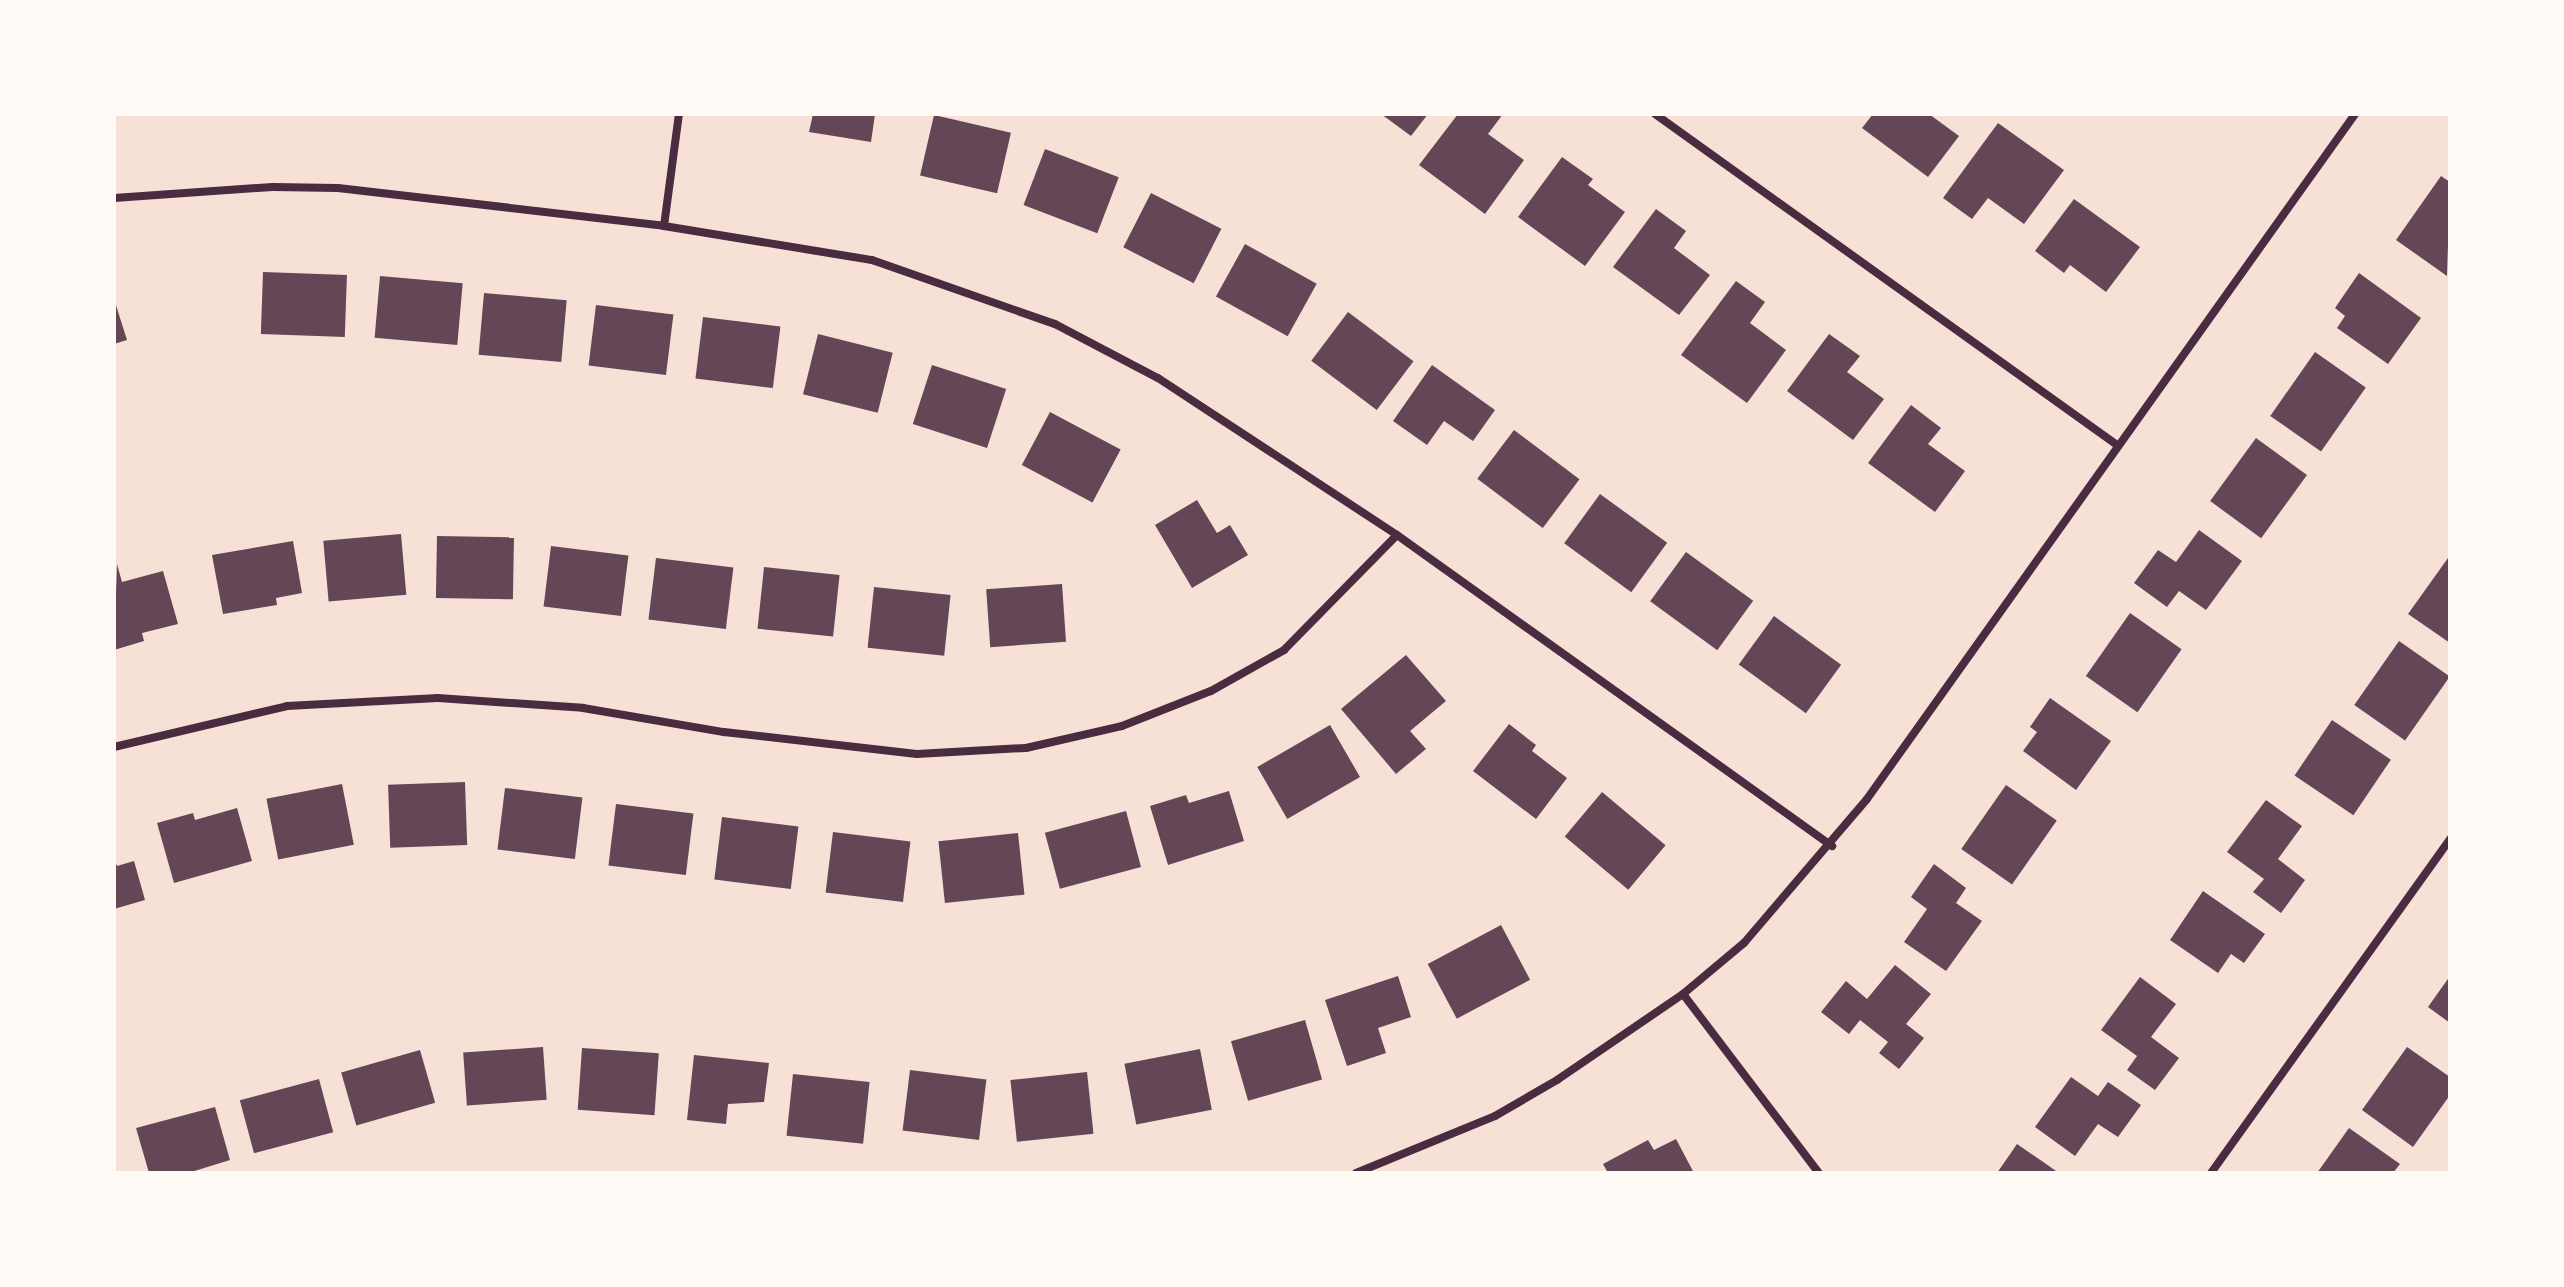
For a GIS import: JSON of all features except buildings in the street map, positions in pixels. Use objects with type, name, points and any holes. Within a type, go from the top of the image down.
[{"type":"street","points":[[664,226],[679,114]]},
{"type":"street","points":[[1655,114],[2117,445]]},
{"type":"street","points":[[1356,1173],[1495,1116],[1557,1080],[1683,994],[1744,943],[1832,846],[2355,114]]},
{"type":"street","points":[[114,198],[258,187],[338,188],[664,226],[872,260],[1055,324],[1158,378],[1397,535],[1832,846]]},
{"type":"street","points":[[114,747],[287,706],[438,698],[583,708],[724,732],[917,754],[1026,748],[1122,726],[1211,691],[1272,657],[1397,535]]},
{"type":"street","points":[[2211,1173],[2450,839]]},
{"type":"street","points":[[1683,994],[1819,1173]]}]
